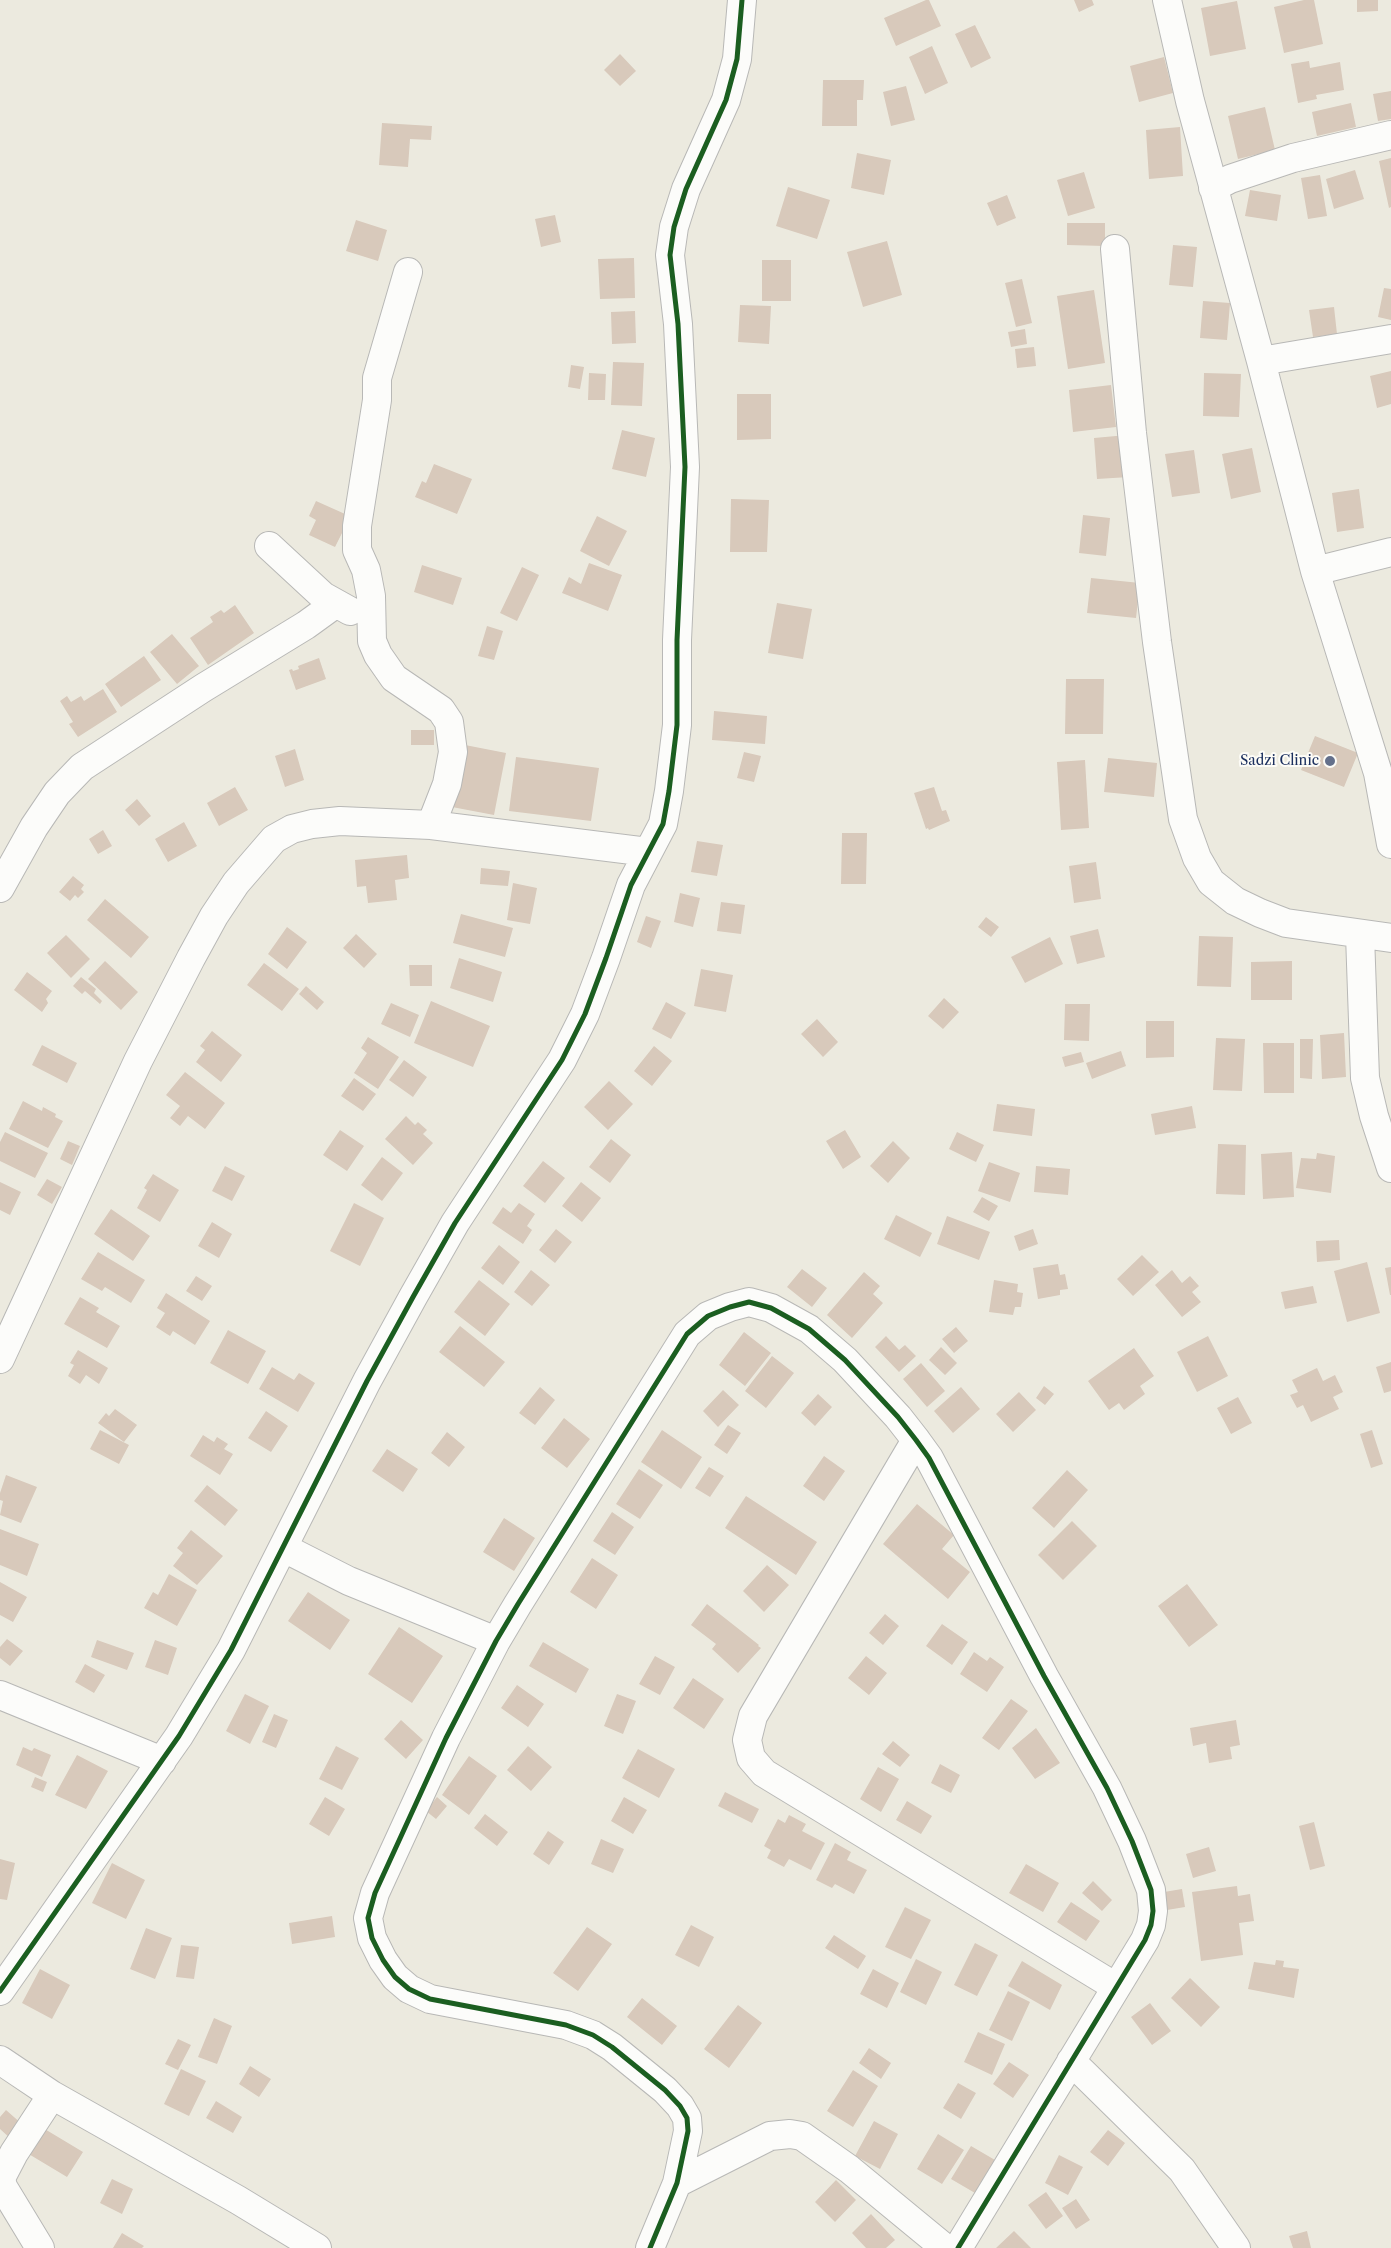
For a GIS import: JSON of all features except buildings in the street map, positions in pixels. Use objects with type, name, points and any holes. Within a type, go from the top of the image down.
[{"type":"street","points":[[0,1991],[162,1761],[231,1650],[367,1381],[413,1297],[456,1223],[562,1060],[585,1014],[631,885],[662,824],[667,808],[677,725],[677,640],[685,467],[678,324],[670,255],[674,227],[686,189],[726,100],[737,59],[742,0]]},
{"type":"street","points":[[1168,0],[1190,101],[1261,361],[1315,571],[1384,771],[1391,844]]},
{"type":"street","points":[[1213,188],[1230,178],[1293,158],[1391,135]]},
{"type":"street","points":[[1115,249],[1132,433],[1157,642],[1184,819],[1197,858],[1211,882],[1235,901],[1260,913],[1286,923],[1391,938]]},
{"type":"street","points":[[408,272],[377,378],[377,400],[357,526],[356,550],[366,570],[371,596],[372,642],[388,671],[402,684],[441,710],[449,722],[453,752],[449,776],[431,825]]},
{"type":"street","points":[[1261,361],[1391,339]]},
{"type":"street","points":[[269,546],[323,596],[335,604],[370,618]]},
{"type":"street","points":[[1315,571],[1391,552]]},
{"type":"street","points":[[0,888],[38,820],[56,793],[76,772],[203,688],[306,625],[335,604]]},
{"type":"street","points":[[1,1351],[138,1062],[191,958],[214,916],[253,861],[274,839],[292,829],[312,824],[340,821],[431,825],[648,852]]},
{"type":"street","points":[[1360,935],[1365,1078],[1374,1116],[1391,1168]]},
{"type":"street","points":[[650,2248],[676,2183],[688,2131],[687,2118],[680,2106],[665,2090],[612,2047],[592,2035],[566,2025],[430,1999],[409,1989],[395,1977],[382,1960],[372,1938],[368,1918],[375,1893],[446,1738],[496,1641],[687,1334],[708,1316],[730,1306],[749,1302],[771,1308],[809,1330],[845,1360],[898,1417],[929,1458],[1044,1676],[1106,1788],[1132,1841],[1151,1890],[1153,1910],[1151,1925],[1145,1940],[958,2248]]},
{"type":"street","points":[[916,1440],[753,1716],[747,1740],[752,1758],[764,1773],[1116,1987]]},
{"type":"street","points":[[284,1548],[349,1582],[496,1641]]},
{"type":"street","points":[[0,1695],[162,1761]]},
{"type":"street","points":[[0,2060],[287,2238],[317,2248]]},
{"type":"street","points":[[1071,2061],[1182,2170],[1236,2248]]},
{"type":"street","points":[[40,2248],[3,2187],[1,2178],[52,2094]]},
{"type":"street","points":[[676,2183],[770,2136],[790,2134],[802,2136],[849,2169],[945,2248]]},
{"type":"cycle path","points":[[0,1991],[179,1736],[231,1650],[367,1381],[413,1297],[455,1223],[562,1060],[585,1014],[631,885],[663,824],[677,725],[677,640],[685,467],[678,324],[670,255],[674,227],[686,189],[726,100],[737,59],[742,0]]},
{"type":"cycle path","points":[[650,2248],[677,2183],[688,2131],[687,2118],[680,2106],[665,2090],[612,2047],[593,2035],[566,2025],[430,1999],[409,1989],[395,1977],[383,1960],[372,1938],[368,1918],[375,1893],[446,1738],[496,1641],[518,1604],[687,1334],[708,1316],[749,1302],[771,1308],[809,1329],[845,1360],[898,1417],[929,1458],[1044,1676],[1107,1788],[1132,1841],[1151,1890],[1153,1911],[1151,1925],[1145,1940],[958,2248]]},
{"type":"place","name":"Sadzi Clinic","points":[[1330,761]]}]
